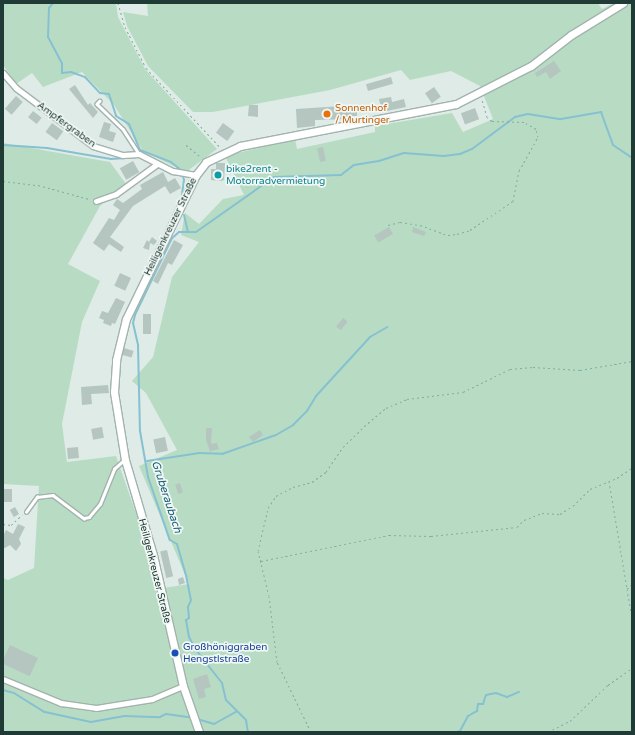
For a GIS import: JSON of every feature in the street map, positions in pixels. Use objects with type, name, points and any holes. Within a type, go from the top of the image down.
[{"type":"street","name":"Heiligenkreuzer Straße","points":[[199,732],[182,686],[153,555],[124,460],[114,392],[120,340],[126,319],[196,175],[206,162],[224,152],[240,146],[430,112],[456,104],[480,94],[531,66],[571,35],[623,3]]},
{"type":"street","name":"Ampfergraben","points":[[3,72],[16,88],[94,146],[123,155],[139,154],[173,171],[196,175]]},
{"type":"street","points":[[96,201],[116,194],[157,164]]},
{"type":"street","points":[[3,679],[61,703],[96,708],[152,699],[182,686]]},
{"type":"lane","name":"Ampfergraben","points":[[100,101],[97,104],[123,129],[139,154]]},
{"type":"lane","points":[[26,512],[37,497],[43,494],[53,495],[84,518],[89,517],[100,504],[114,469],[124,460]]},
{"type":"path","points":[[118,3],[125,27],[146,68],[224,152]]},
{"type":"path","points":[[388,225],[400,222],[413,224],[448,235],[457,234],[476,226],[513,201],[519,171],[538,137],[536,129],[524,122],[492,121],[487,117],[480,94]]},
{"type":"path","points":[[186,145],[206,162]]},
{"type":"path","points":[[3,181],[66,190],[96,201]]},
{"type":"path","points":[[311,732],[277,662],[269,596],[258,550],[268,508],[276,496],[293,487],[312,482],[326,472],[343,447],[386,408],[406,399],[463,392],[510,369],[533,367],[580,370],[632,361]]},
{"type":"path","points":[[260,561],[389,535],[431,536],[517,527],[524,520],[542,513],[560,514],[573,506],[590,489],[609,481],[632,468]]},
{"type":"path","points":[[609,481],[632,618]]},
{"type":"path","points":[[3,524],[11,525],[26,512]]},
{"type":"path","points":[[627,589],[632,584]]},
{"type":"path","points":[[548,732],[570,721],[608,685],[632,668]]},
{"type":"green space","points":[[3,3],[116,3],[118,17],[145,69],[217,149],[186,172],[143,151],[114,105],[82,72],[43,87],[32,73],[16,84],[3,65]]},
{"type":"green space","points":[[147,3],[598,3],[602,9],[614,3],[632,3],[632,732],[3,732],[3,578],[8,580],[34,568],[39,486],[3,484],[3,143],[110,162],[126,184],[100,206],[68,264],[100,281],[82,322],[62,424],[67,462],[116,456],[140,525],[157,589],[189,584],[139,466],[177,450],[146,393],[132,381],[153,357],[172,277],[199,242],[181,235],[185,213],[199,224],[223,199],[244,195],[225,156],[295,139],[297,149],[375,132],[375,126],[452,113],[463,132],[493,119],[480,86],[451,71],[410,80],[401,70],[330,90],[213,112],[193,112],[148,66],[127,26],[123,12],[148,16]]},
{"type":"building","points":[[554,61],[561,71],[550,79],[546,72],[537,77],[535,73]]},
{"type":"building","points":[[391,77],[393,84],[368,91],[366,84]]},
{"type":"building","points":[[75,85],[88,105],[90,103],[98,112],[93,118],[69,89]]},
{"type":"building","points":[[434,87],[441,97],[432,103],[425,93]]},
{"type":"building","points":[[16,96],[23,102],[12,115],[5,109]]},
{"type":"building","points":[[391,97],[392,102],[404,99],[406,107],[382,112],[379,99]]},
{"type":"building","points":[[249,105],[258,105],[258,117],[248,116]]},
{"type":"building","points":[[357,105],[357,116],[353,116],[354,119],[315,120],[315,126],[297,128],[296,109]]},
{"type":"building","points":[[475,108],[479,119],[465,124],[461,113]]},
{"type":"building","points":[[33,111],[42,118],[37,124],[28,117]]},
{"type":"building","points":[[104,122],[111,124],[109,131],[116,133],[113,142],[99,137]]},
{"type":"building","points":[[52,123],[63,131],[57,140],[46,132]]},
{"type":"building","points":[[223,123],[234,131],[227,141],[216,133]]},
{"type":"building","points":[[323,147],[326,161],[320,162],[317,148]]},
{"type":"building","points":[[133,161],[139,172],[126,180],[120,168]]},
{"type":"building","name":"bike2rent - Motorradvermietung","points":[[216,163],[225,163],[224,180],[211,180],[211,169],[216,169]]},
{"type":"building","points":[[163,172],[168,182],[175,178],[181,188],[170,194],[165,186],[133,206],[110,237],[124,247],[121,252],[109,244],[104,251],[93,243],[109,218],[114,220],[120,210],[113,205],[117,199],[123,203],[142,189],[140,185]]},
{"type":"building","points":[[389,227],[393,234],[378,242],[374,236]]},
{"type":"building","points":[[413,227],[426,232],[424,236],[412,232]]},
{"type":"building","points":[[152,237],[157,241],[154,245],[150,243],[149,250],[143,248],[147,240],[149,242]]},
{"type":"building","points":[[174,240],[183,245],[172,265],[168,263],[158,284],[153,281]]},
{"type":"building","points":[[120,273],[131,278],[125,291],[114,286]]},
{"type":"building","points":[[116,298],[125,302],[115,324],[112,323],[111,326],[103,323],[104,320],[99,318],[102,311],[108,313]]},
{"type":"building","points":[[143,314],[151,314],[151,334],[143,334]]},
{"type":"building","points":[[343,318],[348,322],[341,330],[336,327]]},
{"type":"building","points":[[124,348],[134,351],[132,358],[122,355]]},
{"type":"building","points":[[108,385],[109,393],[91,394],[92,404],[82,405],[81,387]]},
{"type":"building","points":[[102,427],[104,438],[93,440],[91,429]]},
{"type":"building","points":[[206,428],[212,428],[211,444],[217,443],[219,449],[211,451],[211,454],[206,440]]},
{"type":"building","points":[[260,430],[263,435],[253,442],[249,437]]},
{"type":"building","points":[[165,437],[168,451],[156,453],[153,439]]},
{"type":"building","points":[[78,447],[79,458],[68,459],[67,448]]},
{"type":"building","points":[[180,483],[183,493],[178,494],[175,484]]},
{"type":"building","points":[[3,489],[12,489],[12,502],[3,502]]},
{"type":"building","points":[[15,507],[19,514],[14,517],[10,510]]},
{"type":"building","points":[[18,524],[25,527],[19,539],[21,544],[16,551],[10,545],[3,549],[3,536],[6,530],[13,534]]},
{"type":"building","points":[[167,550],[173,576],[166,578],[160,552]]},
{"type":"building","points":[[183,577],[185,583],[179,585],[178,579]]},
{"type":"building","points":[[10,645],[38,658],[30,676],[3,664],[3,660]]},
{"type":"building","points":[[207,674],[211,687],[204,689],[206,697],[199,699],[193,679]]},
{"type":"waterway","name":"Gruberaubach","points":[[53,3],[49,8],[48,37],[62,63],[62,73],[71,72],[85,77],[100,93],[109,94],[116,116],[129,124],[140,150],[171,162],[181,170],[184,180],[182,195]]},
{"type":"waterway","points":[[188,232],[196,232],[274,177],[341,175],[354,165],[379,161],[404,153],[444,156],[460,154],[472,149],[515,117],[528,114],[561,119],[601,112],[613,145],[632,158]]},
{"type":"waterway","points":[[3,145],[47,148],[111,159],[126,158]]},
{"type":"waterway","name":"Gruberaubach","points":[[184,215],[188,232],[179,232],[172,238],[135,315],[133,323],[138,345],[140,431],[148,477],[170,540],[177,544],[186,575],[191,600],[188,607],[189,618],[186,620],[189,637],[196,650],[222,683],[226,700],[246,720],[248,732]]},
{"type":"waterway","points":[[147,461],[199,453],[222,454],[276,435],[293,425],[307,411],[316,396],[370,337],[387,327]]},
{"type":"waterway","points":[[3,690],[14,693],[45,712],[91,722],[124,716],[160,717],[166,714],[193,718]]},
{"type":"waterway","points":[[457,732],[460,731],[468,716],[477,711],[478,704],[483,704],[486,695],[496,693],[507,697],[519,692]]},
{"type":"waterway","points":[[197,719],[214,724],[236,712]]},
{"type":"place","name":"Sonnenhof / Murtinger","points":[[327,114]]},
{"type":"place","name":"bike2rent - Motorradvermietung","points":[[218,175]]},
{"type":"place","name":"Großhöniggraben Hengstlstraße","points":[[175,653]]}]
